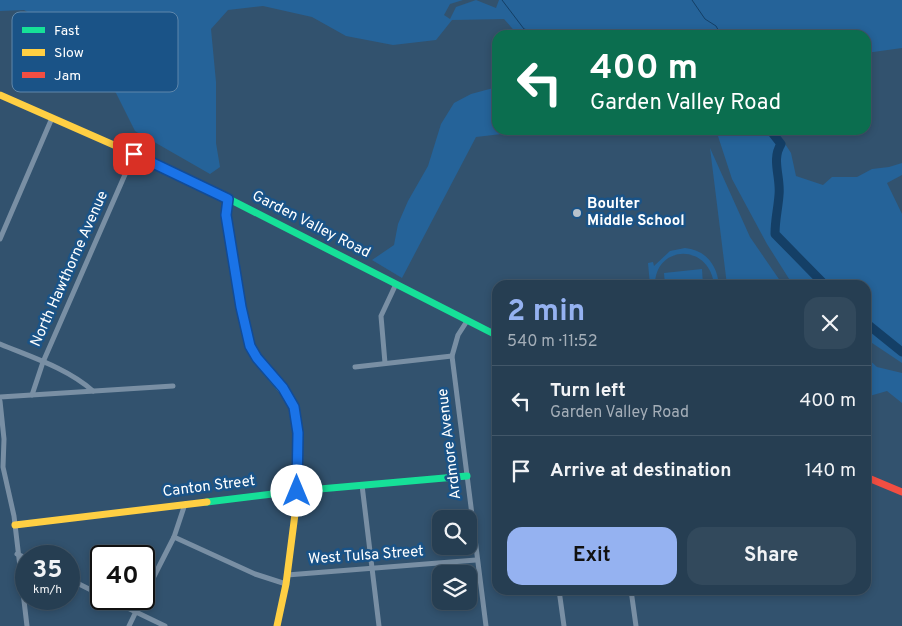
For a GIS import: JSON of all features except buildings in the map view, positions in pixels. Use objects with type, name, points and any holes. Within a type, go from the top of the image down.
[{"type":"street","name":"Garden Valley Road","points":[[0,95],[134,154],[228,199],[492,333]]},
{"type":"street","points":[[0,239],[52,118]]},
{"type":"street","name":"North Hawthorne Avenue","points":[[32,395],[44,362],[134,154]]},
{"type":"street","points":[[228,199],[226,215],[248,339],[257,358],[289,398],[297,420],[297,491],[286,584],[277,626]]},
{"type":"street","points":[[385,363],[381,316],[396,284]]},
{"type":"street","name":"Ardmore Avenue","points":[[467,321],[458,335],[452,356],[476,560],[486,626]]},
{"type":"street","points":[[0,344],[44,362],[83,383],[93,391]]},
{"type":"street","points":[[356,367],[452,356]]},
{"type":"street","points":[[0,397],[173,386]]},
{"type":"street","points":[[0,401],[4,439],[3,467],[15,525],[16,545]]},
{"type":"street","name":"Canton Street","points":[[15,525],[297,491],[467,476]]},
{"type":"street","points":[[871,478],[902,492]]},
{"type":"street","points":[[362,485],[379,626]]},
{"type":"street","points":[[155,574],[174,537],[185,504]]},
{"type":"street","points":[[174,537],[256,574],[286,584]]},
{"type":"street","name":"West Tulsa Street","points":[[287,574],[476,560]]},
{"type":"street","points":[[560,595],[564,626]]},
{"type":"street","points":[[632,595],[636,626]]},
{"type":"street","points":[[25,610],[27,626]]},
{"type":"street","points":[[132,610],[165,626]]},
{"type":"street","points":[[129,626],[136,612]]},
{"type":"shaded area","points":[[0,0],[463,0],[450,4],[444,15],[450,19],[456,7],[476,0],[496,8],[499,0],[902,0],[902,48],[871,52],[871,30],[514,30],[504,19],[452,20],[436,40],[393,45],[346,36],[312,17],[263,6],[228,10],[211,29],[216,82],[216,143],[220,167],[210,174],[135,131],[115,92],[178,92],[178,12],[0,11]]},
{"type":"shaded area","points":[[492,88],[493,135],[476,137],[402,278],[372,260],[394,245],[398,224],[408,201],[428,166],[441,124],[454,103],[471,94]]},
{"type":"shaded area","points":[[718,135],[779,135],[791,153],[796,176],[823,185],[832,177],[857,177],[872,169],[902,163],[902,175],[887,183],[902,214],[902,363],[871,342],[871,280],[790,280],[767,244],[732,179]]},
{"type":"shaded area","points":[[710,148],[750,237],[780,280],[726,280]]},
{"type":"shaded area","points":[[685,248],[704,255],[713,265],[718,280],[713,280],[710,271],[703,262],[694,256],[683,254],[673,256],[664,262],[657,272],[656,280],[650,280],[648,263],[653,262],[654,266],[670,251]]},
{"type":"shaded area","points":[[702,269],[703,280],[665,280],[664,273]]},
{"type":"shaded area","points":[[871,362],[877,367],[902,373],[902,403],[887,391],[871,396]]},
{"type":"waterway","points":[[502,0],[524,29],[528,30]]},
{"type":"waterway","points":[[692,0],[705,19],[716,26],[718,30]]},
{"type":"waterway","points":[[774,135],[781,144],[776,162],[779,200],[775,234],[820,280]]},
{"type":"waterway","points":[[871,327],[902,352]]},
{"type":"traffic: fast","points":[[182,175],[492,333]]},
{"type":"traffic: fast","points":[[229,199],[226,215],[241,307],[250,346],[264,369],[280,388]]},
{"type":"traffic: fast","points":[[207,502],[297,491],[467,476]]},
{"type":"traffic: slow","points":[[0,95],[182,175]]},
{"type":"traffic: slow","points":[[277,626],[286,584],[295,514],[297,420],[289,398],[280,388]]},
{"type":"traffic: slow","points":[[15,525],[207,502]]},
{"type":"traffic: jam","points":[[871,479],[902,492]]},
{"type":"place","name":"Boulter Middle School","points":[[577,213]]},
{"type":"route","points":[[134,154],[170,169],[228,199],[226,215],[241,307],[250,346],[264,369],[283,388],[294,407],[298,433],[297,491]]}]
